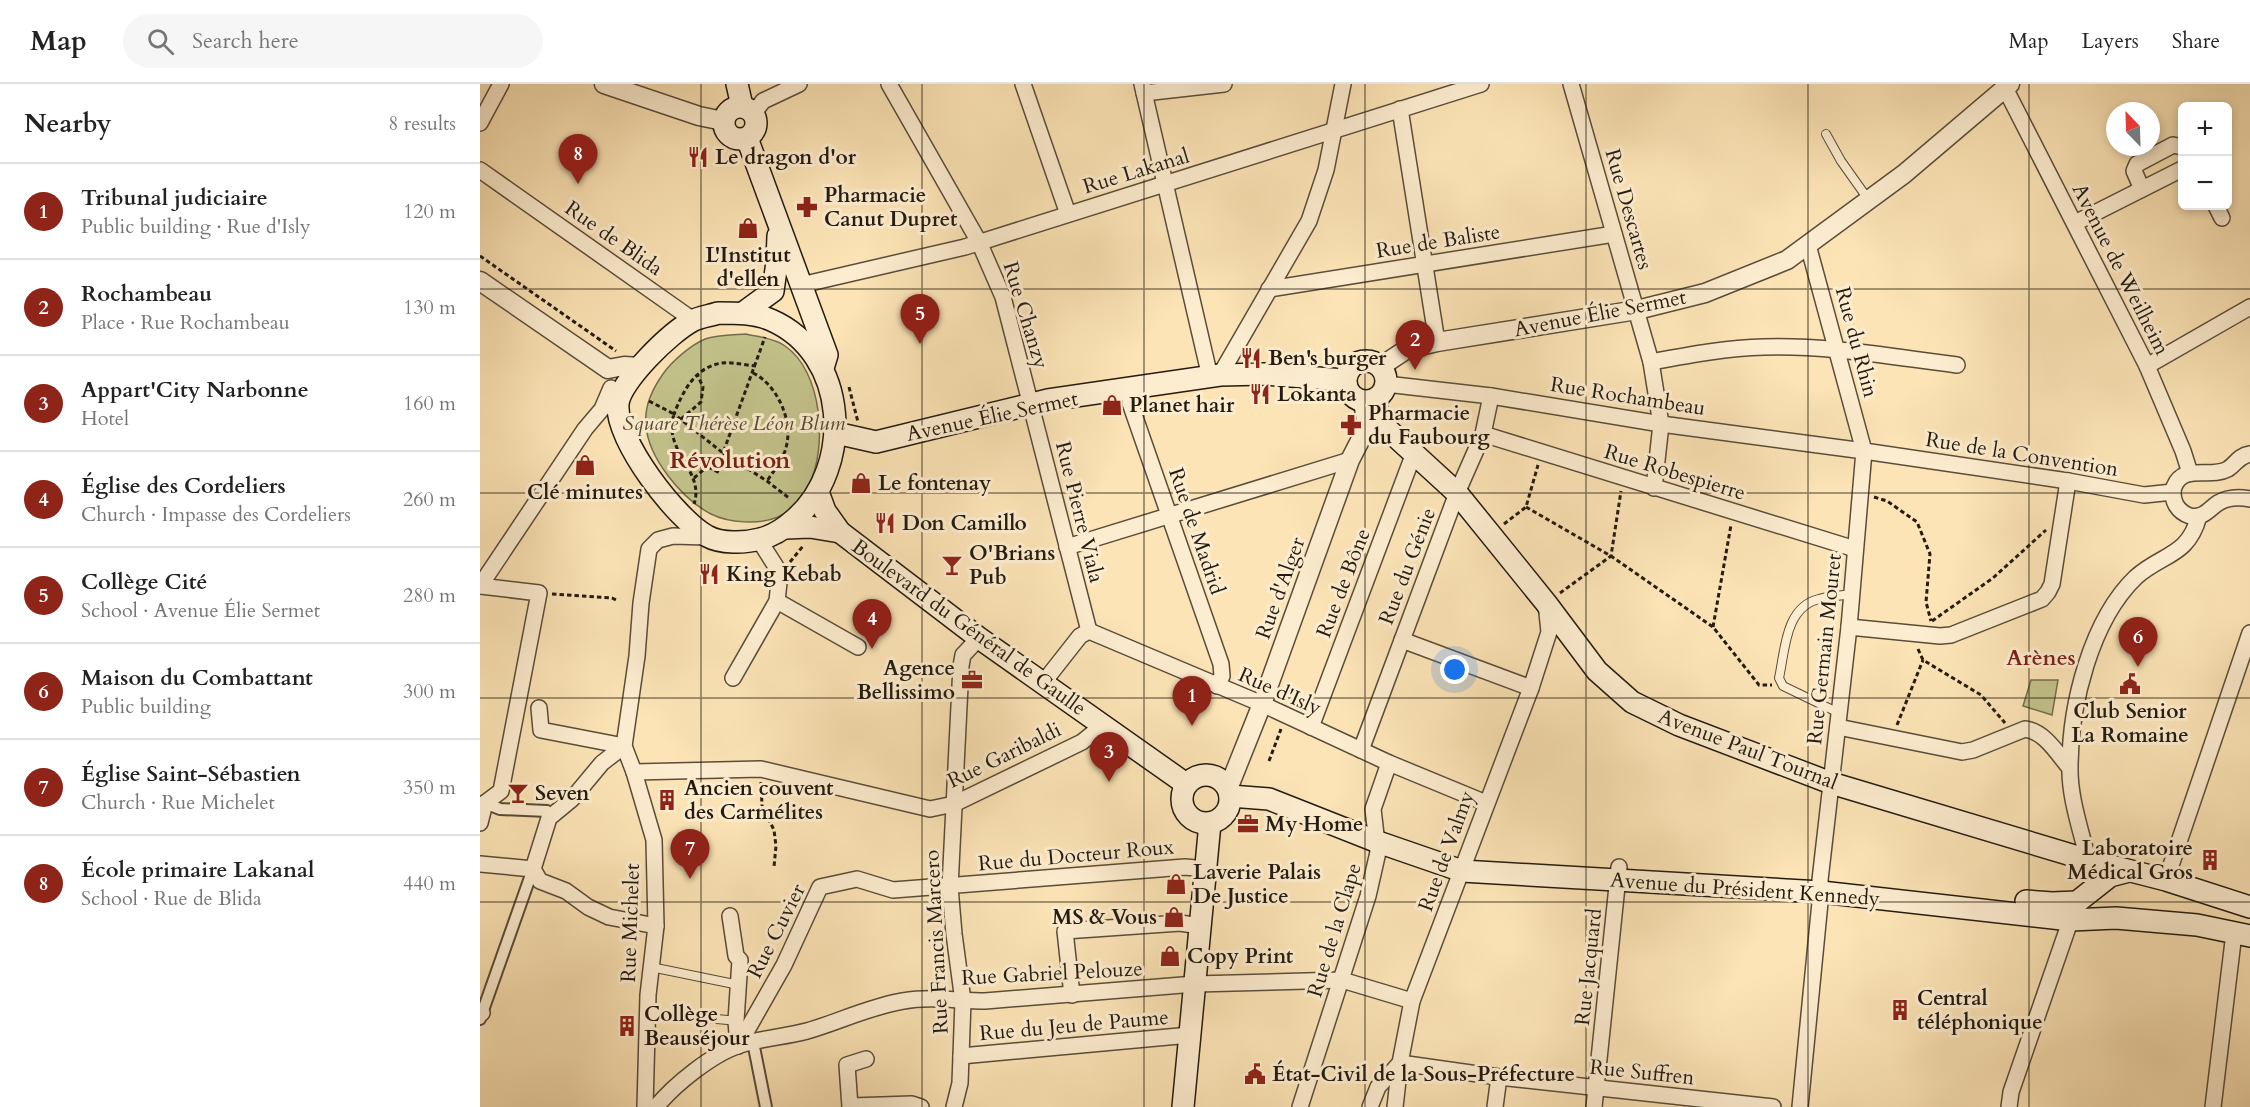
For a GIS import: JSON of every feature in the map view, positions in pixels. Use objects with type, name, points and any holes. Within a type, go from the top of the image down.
[{"type":"main road","points":[[736,84],[748,110],[756,118],[755,130],[747,138],[730,136],[723,121],[727,112],[736,106],[748,110]]},
{"type":"main road","points":[[747,138],[827,355],[823,368]]},
{"type":"main road","points":[[743,313],[772,291],[777,262],[778,226]]},
{"type":"main road","points":[[718,313],[743,313],[771,320],[801,339],[823,368],[829,384],[835,409],[836,433],[833,455],[819,492],[805,511],[785,528],[759,540],[721,541],[707,537],[680,514],[641,466],[624,433],[613,399],[632,361],[693,320],[718,313]]},
{"type":"main road","points":[[1215,376],[1264,374],[1345,380],[1355,363],[1369,361],[1376,388]]},
{"type":"main road","name":"Avenue Élie Sermet","points":[[836,433],[876,442],[1031,403],[1215,376]]},
{"type":"main road","name":"Avenue Paul Tournal","points":[[1345,380],[1352,397],[1376,388],[1384,426],[1457,493],[1546,603],[1597,671],[1632,702],[1679,725],[1832,783],[2088,860],[2166,880],[2250,907]]},
{"type":"main road","name":"Boulevard du Général de Gaulle","points":[[819,492],[825,512],[840,532],[979,638],[1186,784]]},
{"type":"main road","name":"Boulevard du Général de Gaulle","points":[[785,528],[810,527],[840,532]]},
{"type":"main road","points":[[1205,774],[1219,778],[1229,793],[1230,802],[1225,813],[1210,823],[1196,821],[1185,811],[1181,797],[1186,784],[1191,779],[1205,774]]},
{"type":"main road","name":"Avenue du Président Kennedy","points":[[1229,793],[1269,799],[1378,842],[1390,836],[1463,866],[1619,873],[2052,903],[2074,911],[2116,918],[2198,925],[2242,935]]},
{"type":"main road","points":[[1183,1107],[1210,823]]},
{"type":"main road","points":[[2074,911],[2099,884],[2110,876],[2129,871]]},
{"type":"main road","points":[[2099,884],[2096,894],[2101,909],[2116,918]]},
{"type":"street","points":[[480,123],[501,84]]},
{"type":"street","points":[[604,84],[723,121]]},
{"type":"street","points":[[748,110],[800,84]]},
{"type":"street","name":"Rue Chanzy","points":[[889,84],[979,242],[1003,297],[1031,403]]},
{"type":"street","points":[[1023,84],[1068,214]]},
{"type":"street","points":[[1215,376],[1143,89],[1224,84]]},
{"type":"street","points":[[1215,376],[1309,221],[1326,170],[1343,84]]},
{"type":"street","name":"Rue Lakanal","points":[[801,285],[965,247],[1480,84]]},
{"type":"street","name":"Rue Descartes","points":[[1571,84],[1651,362],[1661,424],[1654,488]]},
{"type":"street","name":"Avenue Élie Sermet","points":[[1376,388],[1407,350],[1437,342],[1637,310],[1705,293],[1787,260],[1904,174],[2007,86]]},
{"type":"street","name":"Avenue de Weilheim","points":[[2007,86],[2147,366],[2190,473]]},
{"type":"street","points":[[1400,109],[1437,342]]},
{"type":"street","points":[[2142,189],[2134,171],[2137,164],[2173,145],[2178,146]]},
{"type":"street","name":"Rue de Blida","points":[[480,170],[693,320]]},
{"type":"street","points":[[2075,223],[2178,171]]},
{"type":"street","name":"Rue de Baliste","points":[[1269,289],[1614,234]]},
{"type":"street","name":"Rue du Rhin","points":[[1808,245],[1864,451]]},
{"type":"street","points":[[480,281],[608,369],[624,366],[632,361]]},
{"type":"street","points":[[2147,366],[2250,307]]},
{"type":"street","points":[[1651,362],[1718,350],[1767,347],[1837,350],[1957,365]]},
{"type":"street","points":[[483,801],[501,791],[539,593],[480,586],[585,429],[613,399],[608,369]]},
{"type":"street","name":"Rue Rochambeau","points":[[1376,388],[1491,396],[1661,424],[1864,451]]},
{"type":"street","name":"Rue d'Alger","points":[[1229,793],[1350,460],[1367,427],[1376,388]]},
{"type":"street","name":"Rue de Madrid","points":[[1129,389],[1130,403],[1221,664],[1222,676],[1217,686]]},
{"type":"street","name":"Rue du Génie","points":[[1361,750],[1457,493],[1483,434],[1491,396]]},
{"type":"street","name":"Rue Pierre Viala","points":[[1031,403],[1089,631]]},
{"type":"street","name":"Rue Robespierre","points":[[1483,434],[1855,549]]},
{"type":"street","name":"Rue de la Convention","points":[[1864,451],[2068,481],[2144,495],[2173,492]]},
{"type":"street","name":"Rue Germain Mouret","points":[[1800,1107],[1849,627],[1864,451]]},
{"type":"street","name":"Rue de Bône","points":[[1311,727],[1414,453]]},
{"type":"street","points":[[2250,454],[2240,457],[2229,468],[2210,474],[2190,473],[2180,478],[2173,492],[2173,498],[2180,511],[2193,516],[2208,512],[2219,502],[2238,497],[2250,499]]},
{"type":"street","points":[[1067,547],[1350,460]]},
{"type":"street","points":[[1849,627],[1913,634],[1951,635],[2042,599],[2052,584],[2068,481]]},
{"type":"street","points":[[2088,860],[2069,767],[2074,719],[2087,662],[2102,624],[2119,597],[2137,576],[2184,547],[2196,529],[2199,516]]},
{"type":"street","points":[[481,1015],[549,818],[572,799],[602,763],[624,746],[637,657],[640,603],[648,549],[658,540],[673,536],[707,537]]},
{"type":"street","points":[[733,678],[777,601],[780,573],[759,540]]},
{"type":"street","points":[[777,601],[858,647]]},
{"type":"street","name":"Rue de Valmy","points":[[1395,1107],[1400,1063],[1412,1000],[1532,688],[1549,632],[1546,603]]},
{"type":"street","points":[[1043,683],[1080,636],[1089,631]]},
{"type":"street","name":"Rue d'Isly","points":[[1089,631],[1262,704],[1389,763],[1486,803]]},
{"type":"street","points":[[2166,880],[2250,633]]},
{"type":"street","name":"Rue Francis Marcero","points":[[954,1107],[960,1083],[963,1001],[950,887],[961,666],[963,655],[979,638]]},
{"type":"street","points":[[1402,640],[1532,688]]},
{"type":"street","points":[[539,708],[541,730],[624,746]]},
{"type":"street","points":[[1838,720],[1895,739],[1962,752],[1973,750],[2025,729],[2033,730],[2042,735],[2069,767]]},
{"type":"street","name":"Rue Garibaldi","points":[[634,772],[761,769],[930,809],[954,804],[1082,742],[1103,725]]},
{"type":"street","name":"Rue Michelet","points":[[624,746],[654,840],[656,926],[648,1013],[645,1107]]},
{"type":"street","name":"Rue de la Clape","points":[[1300,1107],[1368,896],[1378,852],[1373,809],[1389,763]]},
{"type":"street","points":[[483,801],[500,808],[547,812],[549,818]]},
{"type":"street","points":[[480,823],[483,801]]},
{"type":"street","points":[[480,864],[533,869]]},
{"type":"street","name":"Rue du Docteur Roux","points":[[950,887],[1185,867],[1205,869]]},
{"type":"street","points":[[533,869],[540,881],[566,891],[588,907],[609,917],[656,926]]},
{"type":"street","name":"Rue Jacquard","points":[[1594,1107],[1619,873]]},
{"type":"street","name":"Rue Cuvier","points":[[745,1044],[744,1022],[784,965],[820,887],[857,879],[893,890],[950,887]]},
{"type":"street","points":[[2008,1107],[2011,1092],[2074,911]]},
{"type":"street","points":[[730,916],[736,956],[740,960],[739,985],[744,1022]]},
{"type":"street","points":[[1072,995],[1065,931],[1180,923],[1200,926]]},
{"type":"street","points":[[2213,1107],[2242,935]]},
{"type":"street","name":"Rue Gabriel Pelouze","points":[[656,1107],[662,1099],[706,1063],[745,1044],[805,1032],[903,1001],[944,998],[963,1001],[1072,995],[1195,984],[1342,980],[1412,1000]]},
{"type":"street","name":"Rue du Jeu de Paume","points":[[961,1056],[1190,1035]]},
{"type":"street","points":[[745,1044],[766,1107]]},
{"type":"street","points":[[866,1059],[847,1065],[850,1106],[912,1104],[921,1107]]},
{"type":"street","points":[[1370,1107],[1378,1087],[1400,1063]]},
{"type":"street","name":"Rue Suffren","points":[[1400,1063],[1699,1103],[1773,1107]]},
{"type":"street","points":[[1496,1107],[1499,1077]]},
{"type":"lane","points":[[1826,134],[1841,161],[1869,200]]},
{"type":"lane","points":[[1838,720],[1783,686],[1779,678],[1790,622],[1797,612],[1816,599],[1851,594]]},
{"type":"lane","points":[[651,967],[739,985]]},
{"type":"lane","points":[[648,1013],[744,1022]]},
{"type":"path","points":[[480,256],[632,361]]},
{"type":"path","points":[[694,478],[723,453],[765,338]]},
{"type":"path","points":[[695,503],[694,478],[677,447],[671,429],[682,394],[697,374],[722,363],[756,366]]},
{"type":"path","points":[[753,373],[761,376],[777,396],[785,415],[788,441],[781,460],[767,481]]},
{"type":"path","points":[[681,419],[701,402],[703,387],[697,374]]},
{"type":"path","points":[[650,401],[674,414],[723,453],[767,481],[796,504]]},
{"type":"path","points":[[1490,534],[1526,507],[1541,452]]},
{"type":"path","points":[[708,467],[720,473]]},
{"type":"path","points":[[1546,603],[1611,556],[1623,478]]},
{"type":"path","points":[[1860,494],[1887,501],[1917,522],[1930,554],[1926,602],[1931,621]]},
{"type":"path","points":[[1526,507],[1611,556],[1713,627],[1759,685],[1783,686]]},
{"type":"path","points":[[1713,627],[1733,512]]},
{"type":"path","points":[[2014,733],[1981,695],[1923,660],[1913,634],[1994,578],[2042,531],[2061,525]]},
{"type":"path","points":[[539,593],[616,600]]},
{"type":"path","points":[[1895,739],[1897,720],[1923,660]]},
{"type":"path","points":[[1269,761],[1286,716]]},
{"type":"path","points":[[761,769],[762,806],[774,830],[776,846],[774,867]]},
{"type":"green space","name":"Square Thérèse Léon Blum","points":[[746,334],[781,343],[797,358],[807,373],[814,391],[820,430],[815,469],[803,494],[792,507],[778,517],[753,522],[718,517],[689,498],[678,488],[660,464],[648,438],[646,425],[646,411],[653,392],[663,374],[677,359],[705,339]]},
{"type":"green space","points":[[2031,680],[2058,680],[2052,715],[2023,706]]},
{"type":"place","name":"Le dragon d'or","points":[[698,157]]},
{"type":"place","name":"École primaire Lakanal","points":[[578,184]]},
{"type":"place","name":"Pharmacie Canut Dupret","points":[[807,207]]},
{"type":"place","name":"L'Institut d'ellen","points":[[748,228]]},
{"type":"place","name":"Collège Cité","points":[[920,344]]},
{"type":"place","name":"Ben's burger","points":[[1251,358]]},
{"type":"place","name":"Rochambeau","points":[[1415,370]]},
{"type":"place","name":"Lokanta","points":[[1260,394]]},
{"type":"place","name":"Planet hair","points":[[1112,405]]},
{"type":"place","name":"Pharmacie du Faubourg","points":[[1351,425]]},
{"type":"place","name":"Clé minutes","points":[[585,465]]},
{"type":"place","name":"Le fontenay","points":[[861,483]]},
{"type":"place","name":"Don Camillo","points":[[885,523]]},
{"type":"place","name":"O'Brians Pub","points":[[952,565]]},
{"type":"place","name":"King Kebab","points":[[709,574]]},
{"type":"place","name":"Église des Cordeliers","points":[[872,649]]},
{"type":"place","name":"Maison du Combattant","points":[[2138,667]]},
{"type":"place","name":"Agence Bellissimo","points":[[972,680]]},
{"type":"place","name":"Club Senior La Romaine","points":[[2130,684]]},
{"type":"place","name":"Tribunal judiciaire","points":[[1192,726]]},
{"type":"place","name":"Appart'City Narbonne","points":[[1109,782]]},
{"type":"place","name":"Seven","points":[[518,793]]},
{"type":"place","name":"Ancien couvent des Carmélites","points":[[667,800]]},
{"type":"place","name":"My Home","points":[[1248,824]]},
{"type":"place","name":"Laboratoire Médical Gros","points":[[2210,860]]},
{"type":"place","name":"Église Saint-Sébastien","points":[[690,879]]},
{"type":"place","name":"Laverie Palais De Justice","points":[[1176,884]]},
{"type":"place","name":"MS & Vous","points":[[1174,917]]},
{"type":"place","name":"Copy Print","points":[[1170,956]]},
{"type":"place","name":"Central téléphonique","points":[[1900,1010]]},
{"type":"place","name":"Collège Beauséjour","points":[[627,1026]]},
{"type":"place","name":"État-Civil de la Sous-Préfecture","points":[[1255,1074]]},
{"type":"district","name":"Révolution","points":[[730,460]]},
{"type":"district","name":"Arènes","points":[[2041,657]]}]
